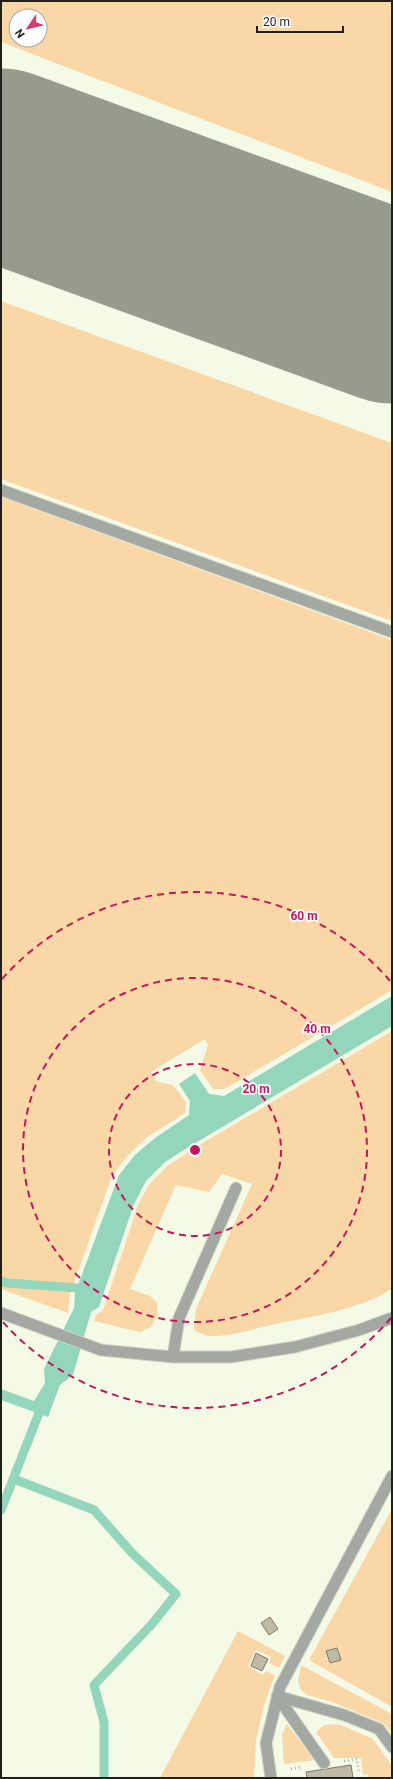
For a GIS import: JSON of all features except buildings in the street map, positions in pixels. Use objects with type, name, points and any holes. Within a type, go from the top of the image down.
[{"type":"lane","points":[[1,490],[392,632]]},
{"type":"lane","points":[[173,1357],[179,1318],[236,1188]]},
{"type":"lane","points":[[1,1313],[101,1350],[173,1357],[231,1357],[295,1347],[359,1330],[392,1318]]},
{"type":"lane","points":[[271,1778],[266,1743],[280,1687],[392,1476]]},
{"type":"lane","points":[[277,1696],[344,1715],[379,1729],[392,1747]]},
{"type":"lane","points":[[277,1696],[324,1763]]},
{"type":"shaded area","points":[[1,1],[392,1],[392,192],[17,48],[48,48],[48,8],[8,8],[8,45],[1,42]]},
{"type":"shaded area","points":[[1,301],[392,443],[392,621],[1,479]]},
{"type":"shaded area","points":[[1,497],[392,640],[392,990],[225,1089],[213,1089],[200,1070],[208,1045],[205,1039],[151,1072],[157,1082],[173,1085],[186,1102],[185,1113],[146,1138],[128,1155],[112,1176],[70,1294],[68,1313],[1,1289]]},
{"type":"shaded area","points":[[392,996],[392,1026],[165,1162],[146,1181],[134,1204],[99,1307],[91,1312],[73,1375],[60,1385],[48,1417],[1,1400],[1,1389],[34,1401],[45,1383],[44,1369],[74,1308],[75,1293],[119,1175],[135,1155],[155,1138],[189,1115],[190,1101],[179,1084],[195,1073],[209,1094],[224,1096]]},
{"type":"shaded area","points":[[392,1031],[392,1289],[364,1303],[349,1308],[238,1333],[211,1336],[194,1330],[196,1309],[252,1184],[222,1174],[209,1192],[176,1185],[130,1289],[150,1296],[157,1303],[158,1315],[151,1327],[140,1332],[94,1321],[96,1315],[103,1310],[138,1205],[149,1185],[167,1166],[196,1147]]},
{"type":"shaded area","points":[[392,1509],[392,1707],[309,1660]]},
{"type":"shaded area","points":[[238,1631],[285,1656],[279,1668],[269,1663],[271,1657],[256,1650],[248,1666],[263,1675],[266,1671],[275,1675],[264,1705],[256,1740],[254,1778],[160,1778]]},
{"type":"shaded area","points":[[301,1665],[392,1714],[392,1733],[383,1723],[332,1702],[307,1695],[300,1689],[298,1681]]},
{"type":"shaded area","points":[[287,1724],[314,1760],[284,1764],[282,1735]]},
{"type":"shaded area","points":[[331,1724],[341,1725],[373,1739],[392,1766],[392,1778],[368,1778],[368,1774],[363,1775],[361,1758],[334,1758],[316,1732],[323,1726]]},
{"type":"waterway","points":[[1,1281],[7,1283],[77,1288]]},
{"type":"waterway","points":[[1,1510],[39,1413]]},
{"type":"waterway","points":[[14,1479],[94,1510],[132,1553],[176,1594],[152,1624],[94,1685],[104,1722],[104,1778]]},
{"type":"runway","points":[[1,165],[392,307]]}]
